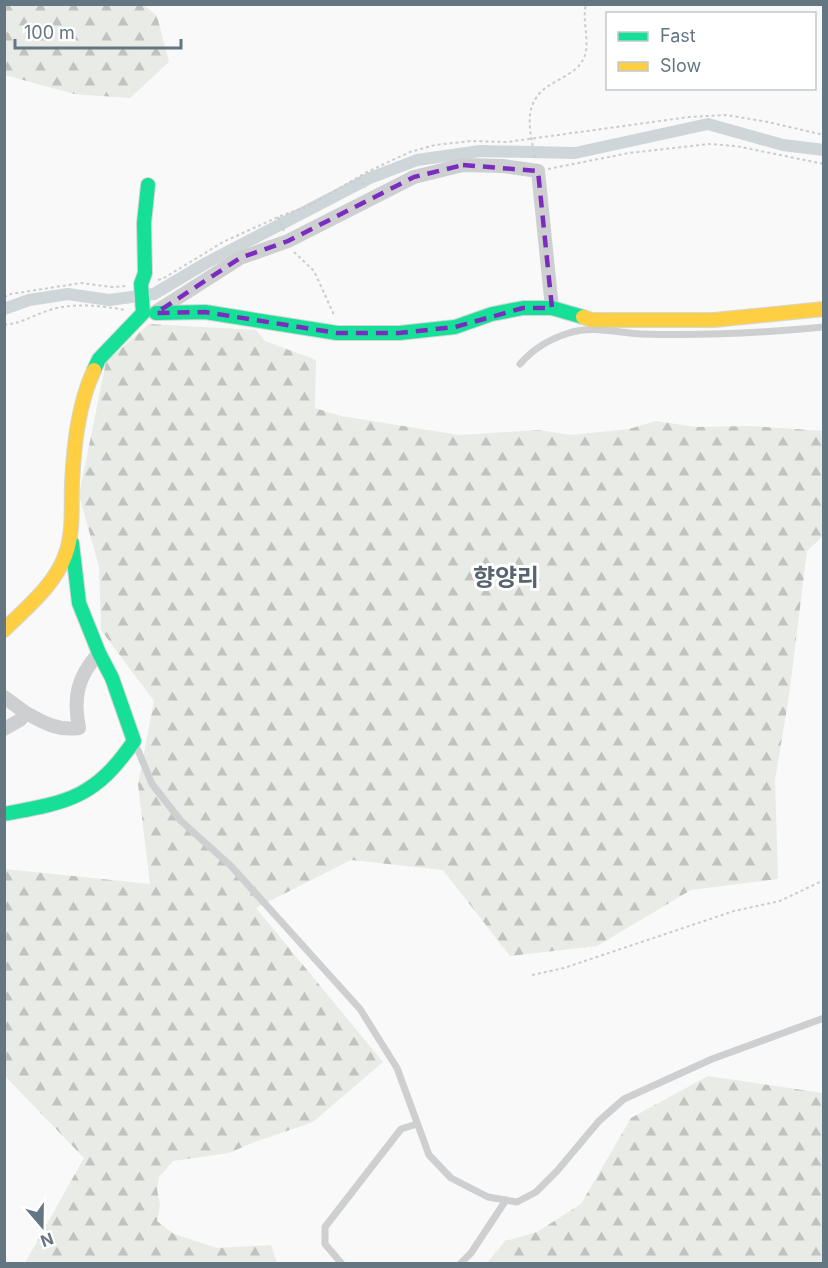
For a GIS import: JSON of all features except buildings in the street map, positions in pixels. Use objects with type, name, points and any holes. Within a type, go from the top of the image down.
[{"type":"street","points":[[4,814],[78,797],[100,784],[122,761],[134,741],[112,678],[99,653],[79,603],[71,536],[72,481],[77,429],[85,389],[99,359],[148,313],[240,258],[288,241],[414,177],[463,165],[503,166],[538,171],[552,308]]},
{"type":"street","points":[[148,185],[144,222],[145,273],[141,285],[148,313]]},
{"type":"street","points":[[148,313],[205,312],[337,333],[399,333],[455,327],[492,314],[523,308],[552,308],[592,320],[655,321],[714,320],[824,309]]},
{"type":"street","points":[[4,630],[50,584],[65,557],[71,536]]},
{"type":"street","points":[[4,697],[46,725],[67,730],[80,728],[76,710],[77,689],[92,661],[99,653]]},
{"type":"street","points":[[4,729],[20,720],[26,713]]},
{"type":"lane","points":[[520,364],[533,349],[570,332],[597,329],[640,334],[766,332],[824,327]]},
{"type":"lane","points":[[134,741],[152,784],[181,821],[231,866],[360,1009],[397,1068],[429,1155],[451,1179],[488,1197],[517,1202],[536,1192],[599,1121],[624,1099],[712,1059],[824,1018]]},
{"type":"lane","points":[[342,1263],[325,1244],[325,1227],[401,1130],[417,1124]]},
{"type":"lane","points":[[460,1263],[471,1253],[506,1200]]},
{"type":"path","points":[[586,4],[584,10],[587,48],[581,63],[564,77],[544,88],[530,106],[528,127],[538,171],[620,155],[709,144],[736,146],[824,164]]},
{"type":"path","points":[[288,241],[295,254],[314,271],[335,317],[337,333]]},
{"type":"path","points":[[4,325],[20,323],[49,310],[71,305],[148,313]]},
{"type":"path","points":[[532,975],[564,968],[734,911],[780,901],[824,880]]},
{"type":"highlighted area","points":[[463,165],[538,171],[552,308],[523,308],[455,327],[399,333],[337,333],[205,312],[156,313],[240,258],[288,241],[414,177]]},
{"type":"green space","points":[[4,5],[144,5],[157,16],[169,62],[130,98],[74,94],[5,75]]},
{"type":"green space","points":[[149,324],[256,330],[265,341],[316,360],[315,408],[341,416],[459,435],[539,430],[570,435],[629,429],[656,421],[696,427],[751,426],[823,431],[823,536],[807,551],[789,696],[775,780],[778,879],[691,890],[597,946],[510,956],[443,870],[351,860],[256,908],[383,1062],[313,1122],[229,1153],[173,1161],[159,1177],[157,1189],[160,1205],[157,1221],[174,1234],[217,1248],[271,1245],[277,1263],[25,1263],[84,1158],[5,1076],[5,869],[150,884],[138,784],[154,701],[101,630],[99,567],[79,495],[106,362]]},
{"type":"green space","points":[[708,1076],[823,1093],[823,1263],[487,1263],[505,1241],[537,1232],[581,1204],[631,1118]]},
{"type":"waterway","points":[[4,309],[29,300],[68,294],[109,300],[154,294],[206,263],[370,178],[417,160],[480,151],[575,153],[708,124],[783,145],[824,150]]},
{"type":"traffic: fast","points":[[94,370],[99,359],[143,313],[141,284],[145,273],[144,223],[148,185]]},
{"type":"traffic: fast","points":[[156,313],[205,312],[337,333],[399,333],[455,327],[492,314],[523,308],[552,308],[583,317]]},
{"type":"traffic: fast","points":[[4,814],[46,806],[79,794],[106,775],[134,741],[112,678],[99,653],[79,603],[72,543]]},
{"type":"traffic: slow","points":[[583,317],[592,320],[714,320],[824,309]]},
{"type":"traffic: slow","points":[[4,630],[47,587],[65,556],[71,529],[73,469],[78,425],[84,397],[94,370]]},
{"type":"district","name":"향양리","points":[[506,578]]}]
